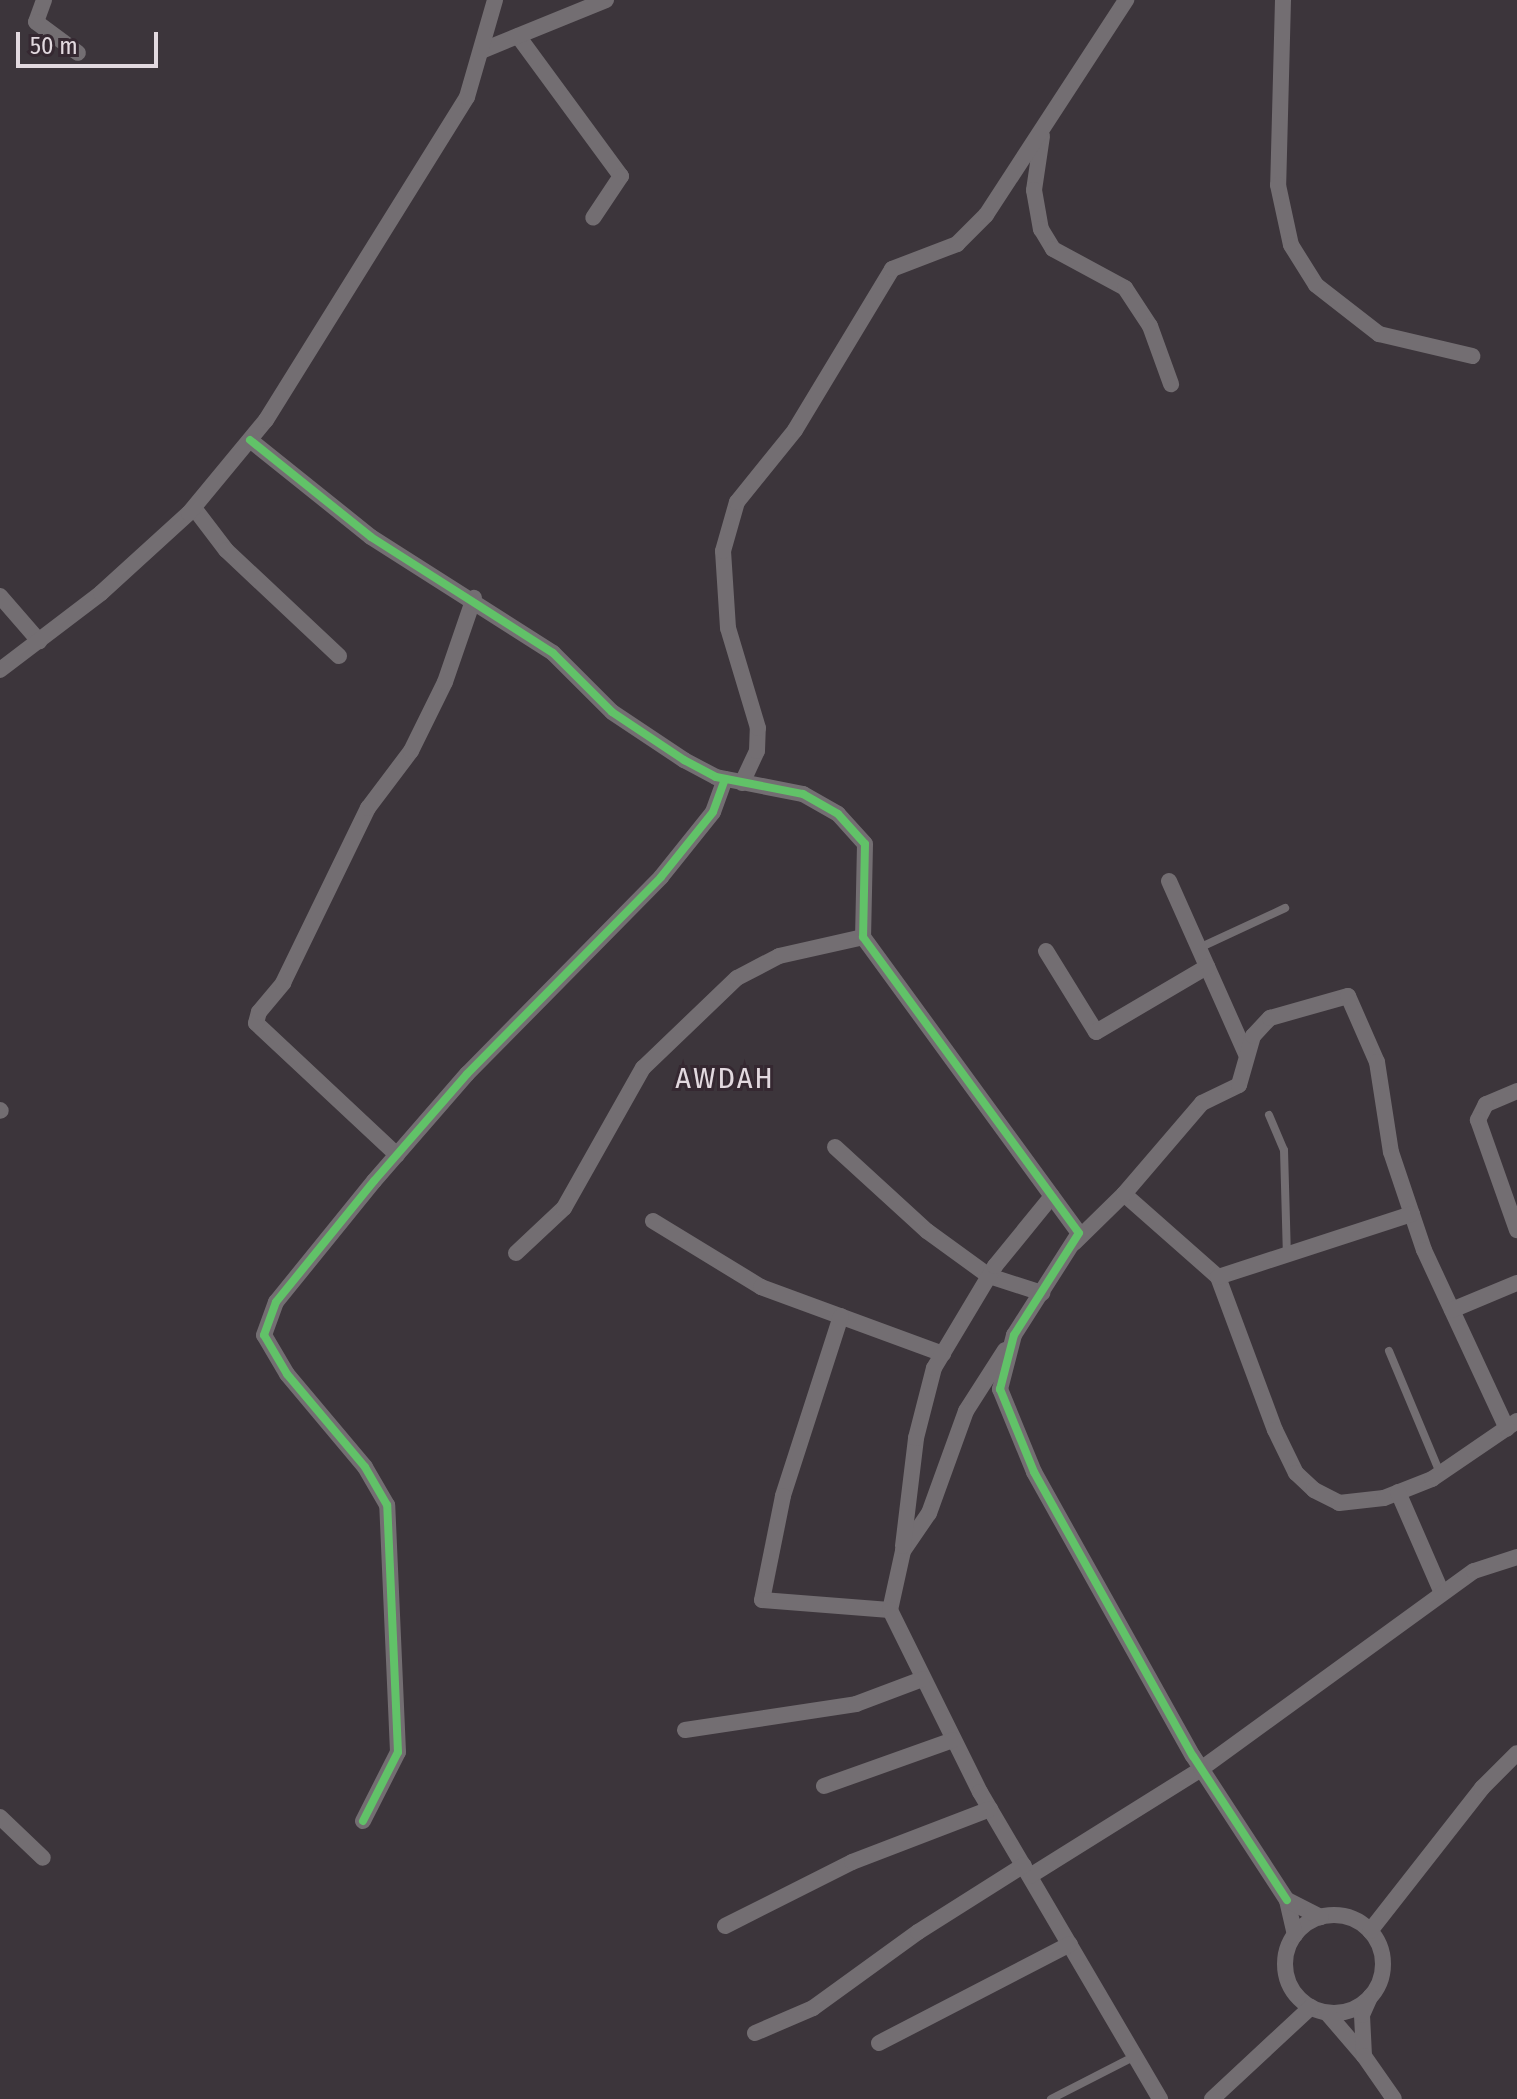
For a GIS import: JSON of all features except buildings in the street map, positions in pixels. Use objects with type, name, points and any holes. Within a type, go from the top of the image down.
[{"type":"street","points":[[44,0],[36,22],[78,53]]},
{"type":"street","points":[[0,670],[101,593],[194,508],[250,440],[467,97],[495,0]]},
{"type":"street","points":[[481,51],[606,0]]},
{"type":"street","points":[[363,1821],[398,1752],[387,1505],[365,1467],[312,1406],[264,1335],[276,1302],[467,1074],[661,877],[757,751],[758,728],[728,628],[723,551],[737,502],[795,430],[892,269],[957,244],[986,215],[1126,0]]},
{"type":"street","points":[[1283,0],[1278,185],[1291,245],[1316,285],[1379,334],[1472,356]]},
{"type":"street","points":[[518,36],[621,176],[593,218]]},
{"type":"street","points":[[1043,130],[1034,190],[1041,229],[1053,249],[1125,288],[1150,326],[1171,384]]},
{"type":"street","points":[[250,440],[371,537],[474,598],[553,653],[612,712],[684,760],[734,781],[803,794],[838,814],[865,844],[863,937],[1079,1233],[966,1411],[929,1513],[903,1551]]},
{"type":"street","points":[[194,508],[226,550],[339,656]]},
{"type":"street","points":[[0,596],[39,641]]},
{"type":"street","points":[[397,1155],[256,1023],[259,1012],[283,983],[368,808],[411,751],[445,682],[474,598]]},
{"type":"street","points":[[1169,881],[1246,1054]]},
{"type":"street","points":[[516,1253],[564,1208],[643,1068],[737,978],[779,956],[863,937]]},
{"type":"street","points":[[1046,951],[1096,1032],[1207,967]]},
{"type":"street","points":[[1073,1244],[1124,1194],[1202,1103],[1239,1085],[1253,1036],[1270,1018],[1348,996],[1377,1062],[1391,1152],[1412,1214],[1452,1310],[1512,1425],[1440,1474],[1398,1492],[1339,1503],[1314,1490],[1296,1473],[1218,1277],[1124,1194]]},
{"type":"street","points":[[1517,1091],[1486,1104],[1478,1120],[1517,1230]]},
{"type":"street","points":[[835,1147],[927,1231],[989,1276],[1042,1293]]},
{"type":"street","points":[[1052,1196],[989,1276],[934,1368],[916,1438],[903,1551],[890,1610],[990,1809],[1160,2099]]},
{"type":"street","points":[[1218,1277],[1412,1214]]},
{"type":"street","points":[[653,1221],[761,1287],[943,1354]]},
{"type":"street","points":[[1452,1310],[1517,1283]]},
{"type":"street","points":[[841,1316],[783,1496],[762,1600],[890,1610]]},
{"type":"street","points":[[1014,1335],[1000,1389],[1034,1472],[1201,1769],[1287,1900],[1295,1935]]},
{"type":"street","points":[[1398,1492],[1442,1593]]},
{"type":"street","points":[[755,2033],[813,2008],[918,1932],[1201,1769],[1474,1571],[1517,1557]]},
{"type":"street","points":[[685,1730],[856,1704],[922,1679]]},
{"type":"street","points":[[824,1786],[953,1740]]},
{"type":"street","points":[[1370,1931],[1482,1788],[1517,1753]]},
{"type":"street","points":[[725,1926],[852,1862],[990,1809]]},
{"type":"street","points":[[0,1817],[43,1858]]},
{"type":"street","points":[[1287,1900],[1321,1917],[1352,1918],[1370,1931],[1382,1953],[1384,1968],[1362,2015],[1364,2056]]},
{"type":"street","points":[[1321,1917],[1295,1935],[1287,1950],[1287,1975],[1298,1997],[1319,2010],[1364,2056],[1394,2099]]},
{"type":"street","points":[[879,2043],[1070,1944]]},
{"type":"street","points":[[1212,2099],[1319,2010],[1343,2012],[1371,1997]]},
{"type":"lane","points":[[1199,948],[1285,908]]},
{"type":"lane","points":[[1269,1115],[1284,1150],[1287,1255]]},
{"type":"lane","points":[[1389,1351],[1440,1474]]},
{"type":"lane","points":[[1051,2099],[1133,2057]]},
{"type":"cycle path","points":[[250,440],[371,537],[553,653],[612,712],[684,760],[716,777],[803,794],[838,814],[865,844],[863,937],[1079,1233],[1014,1335],[1000,1389],[1034,1472],[1193,1756],[1287,1900]]},
{"type":"cycle path","points":[[363,1821],[398,1752],[387,1505],[365,1467],[287,1374],[264,1335],[276,1302],[374,1181],[467,1074],[661,877],[713,812],[725,779]]},
{"type":"district","name":"AWDAH","points":[[725,1078]]}]
